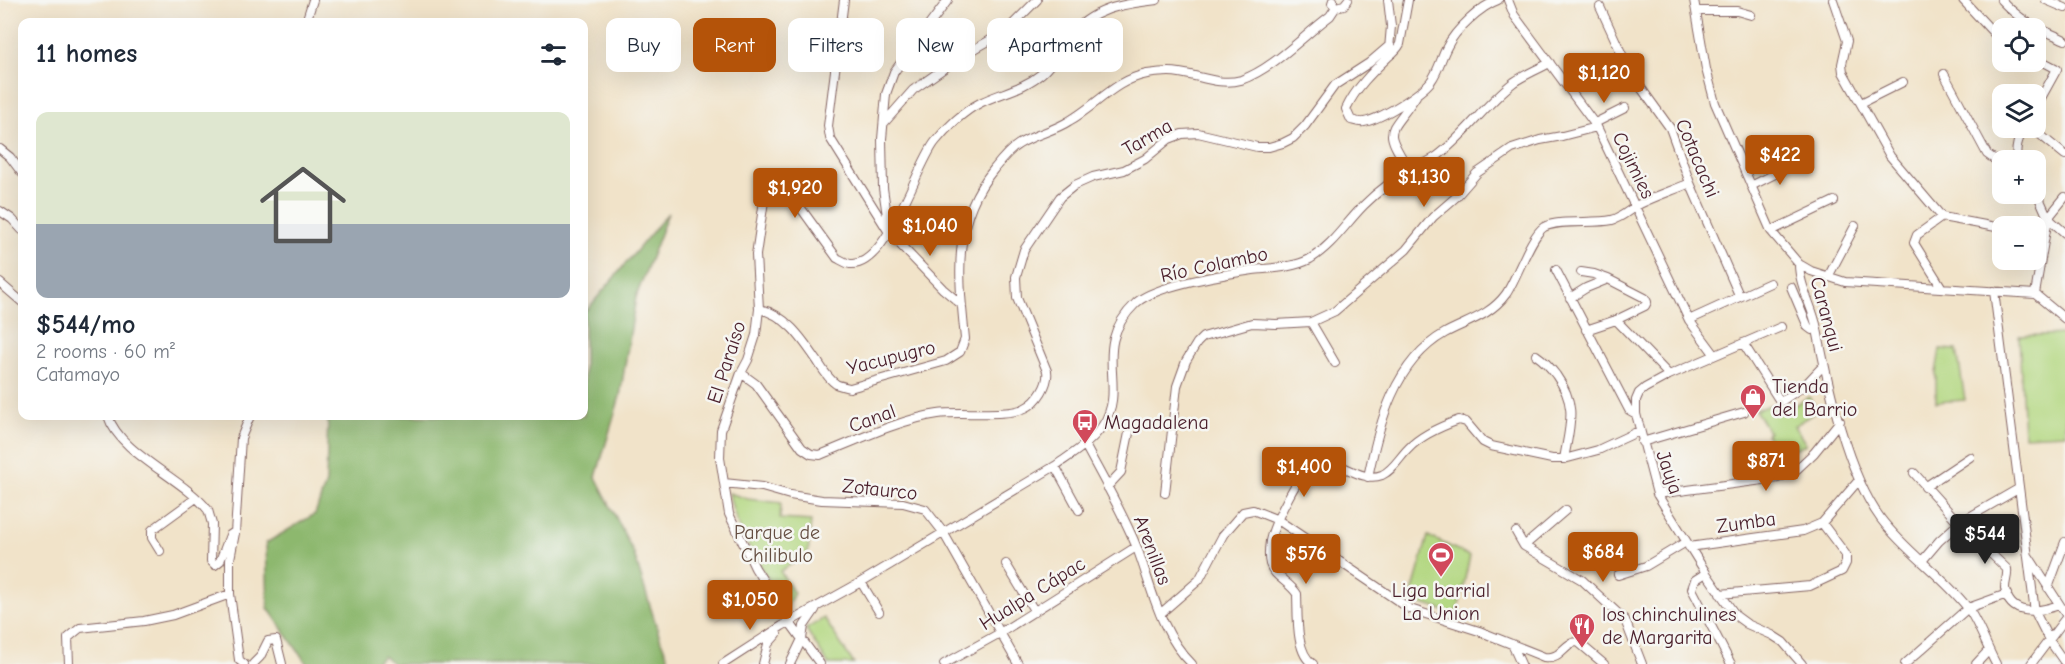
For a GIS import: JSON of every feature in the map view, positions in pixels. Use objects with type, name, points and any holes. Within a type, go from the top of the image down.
[{"type":"street","points":[[307,18],[313,0]]},
{"type":"street","points":[[844,0],[828,126],[830,138],[890,234],[943,289],[962,305]]},
{"type":"street","points":[[890,234],[883,189],[883,124],[886,94],[894,72],[948,0]]},
{"type":"street","points":[[883,124],[913,90],[959,58],[1006,31],[1037,0]]},
{"type":"street","points":[[890,234],[926,156],[935,141],[948,128],[978,104],[1028,83],[1043,73],[1075,30],[1101,12],[1118,5],[1157,0]]},
{"type":"street","name":"Yacupugro","points":[[759,309],[772,311],[782,319],[807,346],[828,377],[837,385],[850,388],[946,361],[960,352],[965,339],[960,255],[967,214],[986,178],[1008,152],[1020,143],[1070,121],[1102,95],[1145,74],[1170,72],[1220,82],[1242,79],[1267,67],[1330,16],[1334,4],[1344,5],[1348,0]]},
{"type":"street","points":[[1388,0],[1391,26],[1389,57]]},
{"type":"street","points":[[1408,0],[1400,44],[1351,99],[1346,109],[1351,120],[1364,122],[1382,115],[1419,92],[1436,73],[1448,45],[1476,12],[1497,0]]},
{"type":"street","name":"Cojimies","points":[[1508,0],[1514,15],[1596,125],[1689,320],[1715,355]]},
{"type":"street","points":[[1694,0],[1706,69],[1715,103],[1771,231],[1799,264],[1828,277],[1868,285],[2035,294],[2065,319]]},
{"type":"street","points":[[1833,0],[1848,41],[1842,64],[1843,72],[1890,156],[1942,217],[1992,226]]},
{"type":"street","points":[[1963,0],[1992,31]]},
{"type":"street","points":[[2001,0],[2016,16],[2034,27],[2065,40]]},
{"type":"street","points":[[2046,0],[2065,8]]},
{"type":"street","name":"Cotacachi","points":[[1600,7],[1631,74],[1670,128],[1690,183],[1739,295]]},
{"type":"street","points":[[1696,11],[1737,11],[1751,15]]},
{"type":"street","name":"Tarma","points":[[1043,388],[1048,378],[1047,370],[1017,298],[1016,277],[1024,250],[1059,197],[1075,185],[1093,177],[1124,170],[1145,159],[1169,139],[1182,134],[1198,133],[1257,147],[1269,147],[1283,143],[1293,138],[1305,126],[1335,85],[1390,45]]},
{"type":"street","name":"Río Colambo","points":[[723,664],[786,624],[1055,466],[1085,445],[1102,426],[1109,413],[1112,397],[1113,339],[1121,320],[1138,301],[1158,291],[1229,273],[1302,263],[1334,240],[1364,205],[1389,183],[1437,156],[1513,83],[1531,71],[1550,63]]},
{"type":"street","points":[[2046,63],[2057,69],[2046,89]]},
{"type":"street","points":[[1944,74],[1987,154],[1992,158]]},
{"type":"street","points":[[1861,103],[1903,82]]},
{"type":"street","points":[[1410,171],[1391,137],[1392,129],[1419,92]]},
{"type":"street","points":[[1165,492],[1177,386],[1186,361],[1203,337],[1252,322],[1276,324],[1311,322],[1335,311],[1406,250],[1433,217],[1456,197],[1477,172],[1512,149],[1596,125],[1625,108]]},
{"type":"street","points":[[2045,138],[2065,154]]},
{"type":"street","points":[[0,149],[18,168]]},
{"type":"street","points":[[1751,186],[1797,163]]},
{"type":"street","name":"El Paraíso","points":[[820,664],[802,639],[786,624],[729,514],[720,458],[721,430],[756,334],[759,309],[756,255],[766,188],[770,182],[776,179],[788,187],[837,258],[850,264],[861,262],[870,256],[890,234]]},
{"type":"street","points":[[1368,477],[1377,433],[1395,387],[1418,355],[1444,334],[1493,308],[1507,293],[1543,228],[1554,224],[1608,221],[1624,215],[1636,206],[1690,183]]},
{"type":"street","points":[[2035,294],[2048,218],[2065,197]]},
{"type":"street","points":[[1771,231],[1834,201]]},
{"type":"street","points":[[2042,204],[2048,218],[2065,233]]},
{"type":"street","points":[[0,211],[18,226]]},
{"type":"street","points":[[1942,217],[1914,238],[1914,243],[1942,288]]},
{"type":"street","points":[[1828,277],[1856,226]]},
{"type":"street","name":"Caranqui","points":[[1799,264],[1799,274],[1817,328],[1824,365],[1859,480],[1880,517],[1900,541],[1968,608],[1996,664]]},
{"type":"street","points":[[1556,270],[1629,410],[1636,414],[1636,400],[1639,393],[1669,375],[1781,327]]},
{"type":"street","points":[[1581,272],[1608,279],[1645,298],[1647,302],[1645,306],[1616,320],[1586,330]]},
{"type":"street","points":[[1569,298],[1608,279]]},
{"type":"street","points":[[0,283],[18,299]]},
{"type":"street","points":[[1689,320],[1739,295],[1770,283]]},
{"type":"street","points":[[1791,287],[1808,327],[1812,330],[1817,328]]},
{"type":"street","points":[[1994,291],[2035,612],[2049,640],[2065,663]]},
{"type":"street","points":[[1616,320],[1669,375]]},
{"type":"street","points":[[1311,322],[1335,363]]},
{"type":"street","points":[[1743,343],[1782,401],[1805,385],[1824,365]]},
{"type":"street","points":[[1536,355],[1545,361],[1564,386],[1570,400],[1571,417],[1564,459]]},
{"type":"street","name":"Canal","points":[[741,374],[756,384],[802,448],[811,454],[820,455],[900,424],[937,414],[1023,410],[1036,402],[1043,388]]},
{"type":"street","points":[[1642,442],[1744,412]]},
{"type":"street","name":"Jauja","points":[[1636,414],[1657,494],[1706,573],[1736,616],[1783,642],[1802,664]]},
{"type":"street","points":[[110,420],[122,439],[208,510],[211,517],[213,563],[215,565],[230,535],[235,532]]},
{"type":"street","points":[[244,664],[239,660],[230,594],[230,559],[235,532],[241,438],[248,420]]},
{"type":"street","points":[[1313,664],[1307,660],[1302,651],[1296,594],[1292,587],[1276,574],[1270,564],[1269,553],[1270,540],[1278,520],[1309,466],[1316,462],[1330,463],[1368,477],[1379,476],[1389,471],[1417,441],[1459,420],[1466,422],[1477,437],[1491,446],[1552,459],[1564,459],[1598,450],[1639,431]]},
{"type":"street","points":[[1657,494],[1778,478],[1797,469],[1840,422]]},
{"type":"street","points":[[1107,487],[1121,472],[1129,434]]},
{"type":"street","name":"Arenillas","points":[[1085,445],[1136,548],[1160,614],[1174,643],[1192,664]]},
{"type":"street","points":[[1925,487],[1970,457]]},
{"type":"street","points":[[1055,466],[1079,510]]},
{"type":"street","points":[[1914,473],[1959,523],[2007,569],[2005,586],[2010,601],[2018,607],[2035,612],[2059,605]]},
{"type":"street","points":[[1720,594],[1810,586],[1842,571],[1846,563],[1846,555],[1822,523],[1859,480]]},
{"type":"street","name":"Zotaurco","points":[[724,483],[762,487],[790,495],[822,500],[914,506],[925,509],[943,532],[1018,664]]},
{"type":"street","points":[[1922,561],[1959,523],[2018,489]]},
{"type":"street","points":[[160,551],[152,538],[152,530],[196,498]]},
{"type":"street","points":[[1160,614],[1199,580],[1223,535],[1243,512],[1253,510],[1278,520],[1410,609],[1548,658],[1557,656],[1571,642],[1578,642],[1604,664]]},
{"type":"street","points":[[1524,546],[1566,510]]},
{"type":"street","name":"Zumba","points":[[1688,545],[1803,531],[1822,523]]},
{"type":"street","points":[[1516,532],[1524,546],[1582,580],[1625,620],[1642,664]]},
{"type":"street","points":[[2048,588],[2065,542]]},
{"type":"street","points":[[1618,575],[1646,566],[1688,545]]},
{"type":"street","name":"Hualpa Cápac","points":[[944,664],[1035,612],[1136,548]]},
{"type":"street","points":[[2027,553],[2065,613]]},
{"type":"street","points":[[1006,564],[1035,612]]},
{"type":"street","points":[[1706,573],[1695,580],[1692,589],[1731,664]]},
{"type":"street","points":[[861,582],[879,612]]},
{"type":"street","points":[[69,664],[68,638],[80,628],[144,621],[173,615],[230,594]]},
{"type":"street","points":[[1905,664],[1968,608],[2007,594]]},
{"type":"street","points":[[790,664],[802,639],[804,626],[817,606]]},
{"type":"street","points":[[2031,664],[2065,619]]},
{"type":"street","points":[[763,664],[768,644],[786,624]]},
{"type":"street","points":[[253,664],[260,657],[268,641],[272,639],[278,644],[282,664]]},
{"type":"street","points":[[1512,644],[1521,664]]},
{"type":"street","points":[[1976,664],[1989,650]]},
{"type":"green space","points":[[668,213],[636,297],[620,396],[596,477],[634,554],[661,641],[671,664],[394,664],[383,656],[374,664],[307,664],[268,608],[266,543],[315,514],[326,483],[328,420],[588,420],[588,309]]},
{"type":"green space","points":[[2065,334],[2065,434],[2024,436],[2019,336]]},
{"type":"green space","points":[[1940,349],[1957,350],[1965,400],[1936,402],[1936,373]]},
{"type":"green space","points":[[1809,397],[1819,410],[1794,426],[1806,444],[1782,456],[1773,440],[1769,439],[1767,435],[1769,432],[1755,410],[1774,404],[1780,413]]},
{"type":"green space","name":"Parque de Chilibulo","points":[[729,493],[748,499],[781,503],[780,519],[811,521],[808,554],[780,571],[794,593],[787,607],[744,538]]},
{"type":"green space","name":"Liga barrial La Union","points":[[1428,536],[1470,556],[1457,615],[1410,600]]},
{"type":"green space","name":"Parque de Chilibulo","points":[[824,618],[854,664],[828,664],[806,629]]},
{"type":"place","name":"Tienda del Barrio","points":[[1753,420]]},
{"type":"place","name":"Magadalena","points":[[1085,445]]},
{"type":"place","name":"Liga barrial La Union","points":[[1441,578]]},
{"type":"place","name":"los chinchulines de Margarita","points":[[1582,649]]}]
